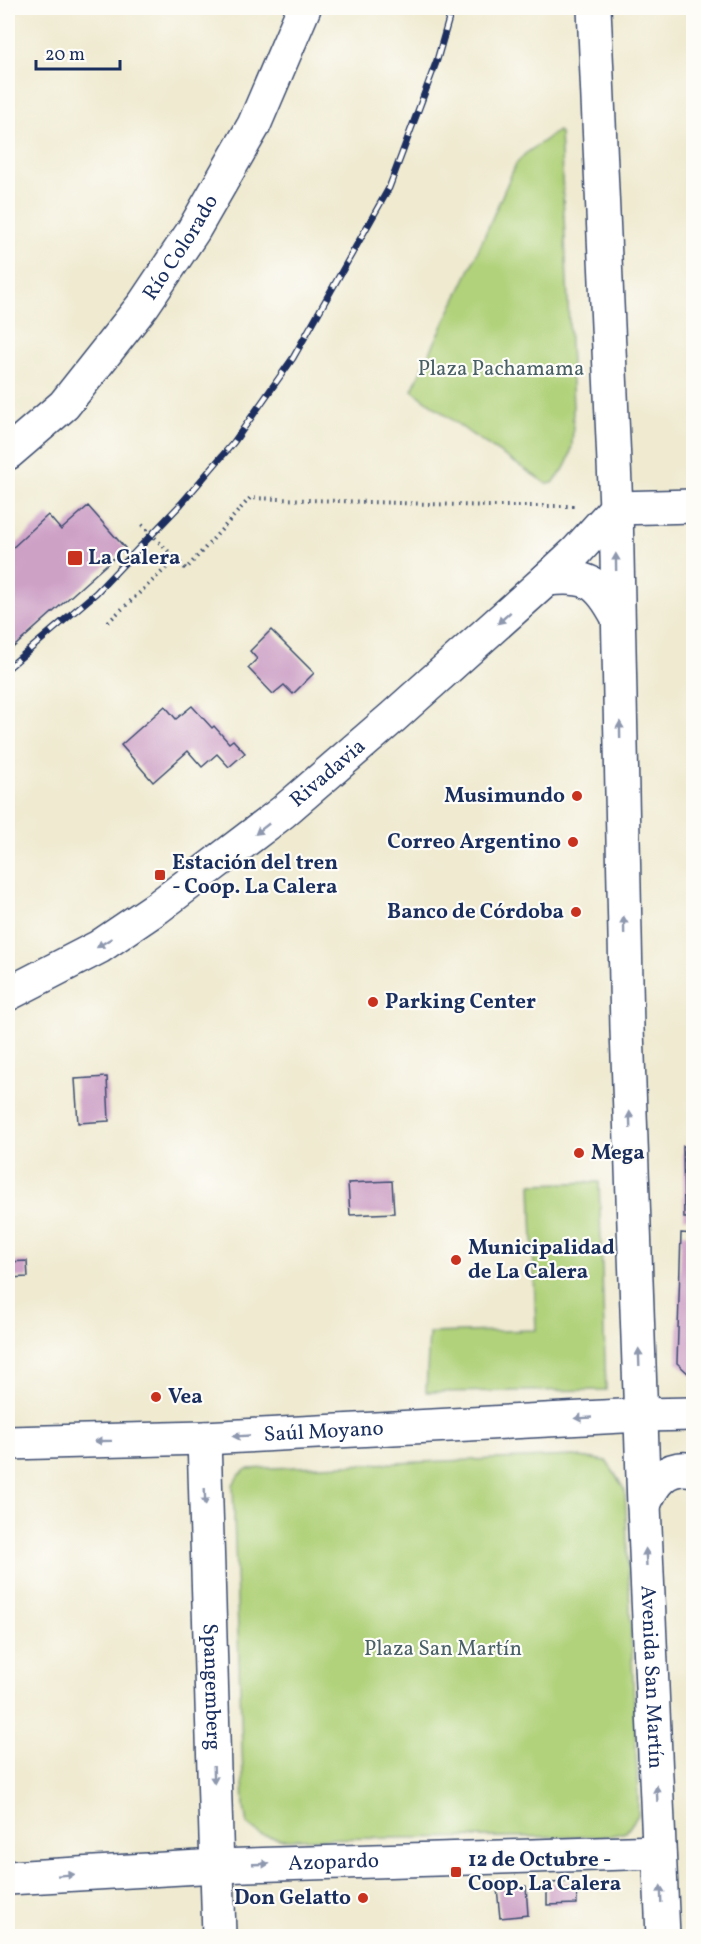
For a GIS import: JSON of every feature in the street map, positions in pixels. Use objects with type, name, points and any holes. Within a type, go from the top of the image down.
[{"type":"street","name":"Río Colorado","points":[[8,453],[64,405],[144,304],[193,231],[254,124],[304,8]]},
{"type":"street","name":"Avenida San Martín","points":[[594,8],[615,508],[627,1029],[644,1505],[663,1936]]},
{"type":"street","points":[[615,508],[693,506]]},
{"type":"street","name":"Rivadavia","points":[[8,994],[99,947],[224,859],[283,812],[547,579],[576,552],[615,508]]},
{"type":"street","points":[[547,579],[582,580],[596,586],[606,595],[617,616]]},
{"type":"street","name":"Saúl Moyano","points":[[8,1443],[135,1451],[204,1438],[693,1414]]},
{"type":"street","name":"Spangemberg","points":[[204,1438],[197,1594],[217,1866],[219,1936]]},
{"type":"street","points":[[644,1505],[651,1488],[661,1477],[672,1470],[693,1470]]},
{"type":"street","name":"Azopardo","points":[[8,1878],[217,1866],[659,1852]]},
{"type":"path","points":[[142,525],[186,569],[250,498],[615,508]]},
{"type":"path","points":[[108,622],[176,559]]},
{"type":"green space","name":"Plaza Pachamama","points":[[558,131],[560,133],[573,439],[570,456],[561,474],[553,483],[547,484],[471,434],[412,390],[469,271],[516,164],[525,154]]},
{"type":"green space","points":[[599,1182],[606,1390],[426,1392],[429,1333],[536,1330],[531,1184]]},
{"type":"green space","name":"Plaza San Martín","points":[[574,1456],[606,1461],[625,1491],[638,1798],[638,1815],[626,1832],[609,1836],[280,1839],[261,1835],[247,1824],[244,1807],[233,1485],[238,1476],[247,1469]]},
{"type":"building","points":[[88,506],[125,548],[8,652],[8,552],[48,515],[61,530]]},
{"type":"building","points":[[271,630],[314,673],[293,694],[284,685],[273,694],[248,668],[257,659],[250,651]]},
{"type":"building","points":[[165,706],[176,719],[192,706],[212,728],[214,726],[229,743],[233,740],[245,753],[229,767],[217,754],[202,767],[188,751],[153,782],[121,745]]},
{"type":"building","points":[[107,1077],[109,1121],[78,1123],[75,1079]]},
{"type":"building","points":[[683,1146],[694,1146],[694,1218],[684,1218]]},
{"type":"building","points":[[392,1181],[394,1213],[350,1215],[348,1183]]},
{"type":"building","points":[[681,1233],[694,1234],[694,1376],[691,1376],[677,1363]]},
{"type":"building","points":[[27,1261],[28,1277],[8,1278],[8,1262]]},
{"type":"building","points":[[576,1882],[577,1904],[547,1905],[547,1883]]},
{"type":"building","points":[[526,1886],[528,1915],[500,1918],[497,1888]]},
{"type":"railway","points":[[8,668],[96,593],[181,504],[234,442],[293,358],[389,188],[437,60],[452,8]]},
{"type":"place","name":"La Calera","points":[[75,558]]},
{"type":"place","name":"Musimundo","points":[[577,796]]},
{"type":"place","name":"Correo Argentino","points":[[573,842]]},
{"type":"place","name":"Estación del tren - Coop. La Calera","points":[[160,875]]},
{"type":"place","name":"Banco de Córdoba","points":[[576,912]]},
{"type":"place","name":"Parking Center","points":[[373,1002]]},
{"type":"place","name":"Mega","points":[[579,1153]]},
{"type":"place","name":"Municipalidad de La Calera","points":[[456,1260]]},
{"type":"place","name":"Vea","points":[[156,1397]]},
{"type":"place","name":"12 de Octubre - Coop. La Calera","points":[[456,1872]]},
{"type":"place","name":"Don Gelatto","points":[[363,1898]]}]
